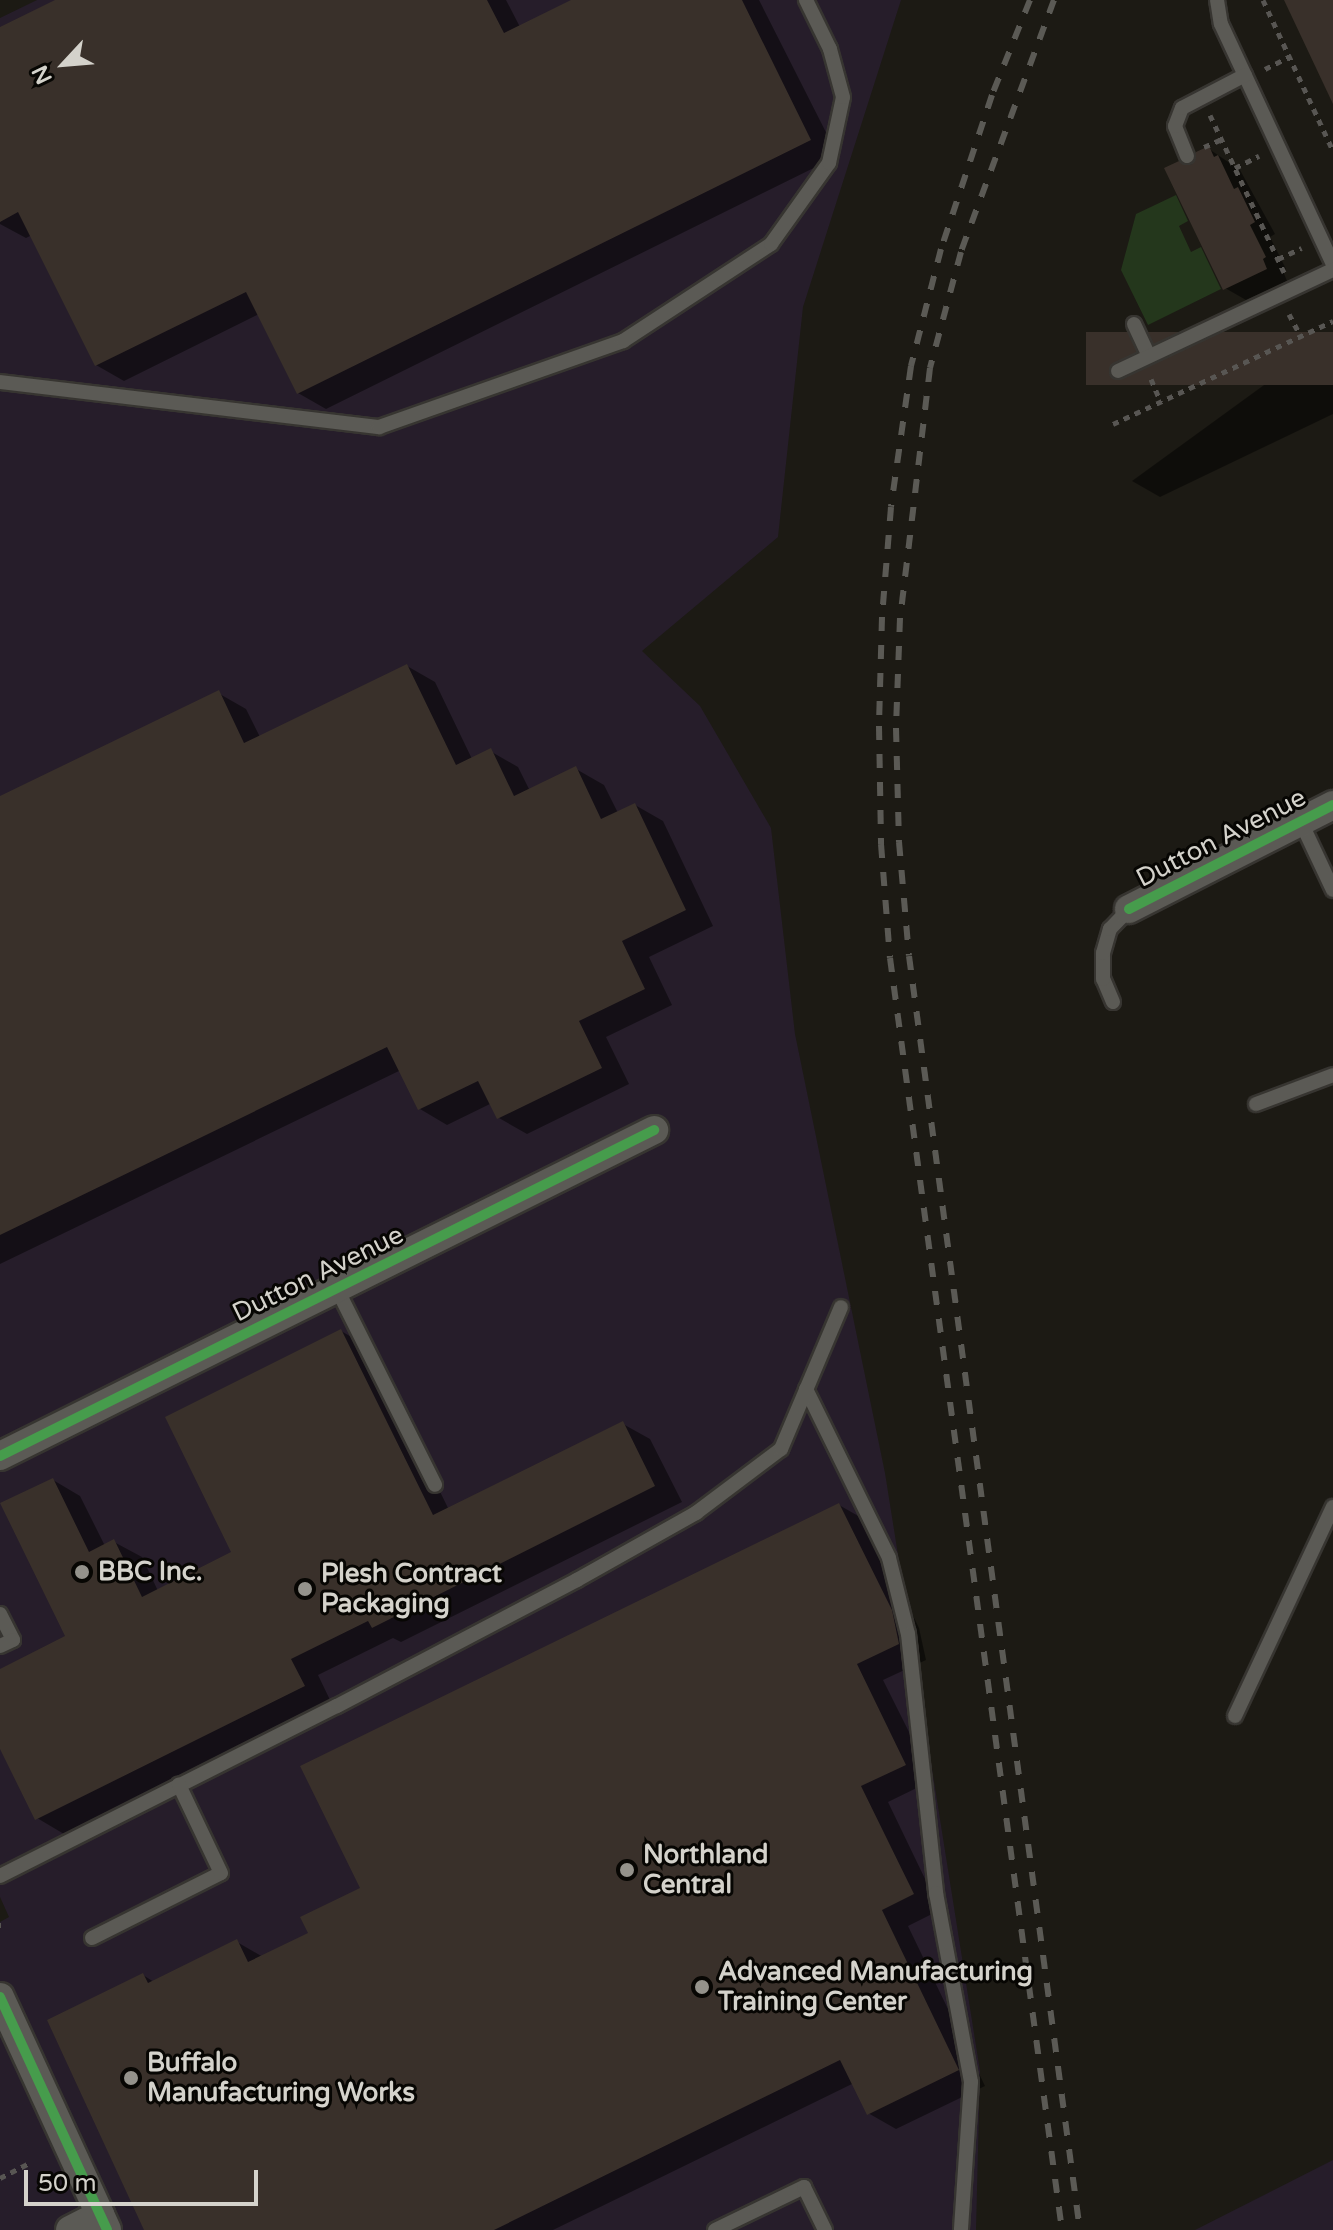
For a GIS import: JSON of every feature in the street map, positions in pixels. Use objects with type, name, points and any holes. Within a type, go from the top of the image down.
[{"type":"street","name":"Dutton Avenue","points":[[1129,909],[1333,805]]},
{"type":"street","name":"Dutton Avenue","points":[[0,1456],[654,1130]]},
{"type":"street","points":[[0,1997],[104,2222],[70,2230]]},
{"type":"lane","points":[[0,382],[379,427],[623,341],[771,244],[829,163],[843,97],[830,49],[806,0]]},
{"type":"lane","points":[[1118,371],[1333,267],[1221,24],[1217,0]]},
{"type":"lane","points":[[1187,156],[1175,126],[1182,108],[1245,75]]},
{"type":"lane","points":[[1134,324],[1149,356]]},
{"type":"lane","points":[[1301,822],[1333,890]]},
{"type":"lane","points":[[1113,1002],[1103,979],[1103,953],[1110,929],[1129,909]]},
{"type":"lane","points":[[1256,1104],[1333,1075]]},
{"type":"lane","points":[[337,1289],[435,1485]]},
{"type":"lane","points":[[0,1876],[577,1580],[696,1513],[781,1449],[841,1307]]},
{"type":"lane","points":[[806,1389],[889,1558],[908,1634],[936,1893],[971,2082],[961,2230]]},
{"type":"lane","points":[[1235,1716],[1333,1507]]},
{"type":"lane","points":[[0,1614],[13,1640],[0,1646]]},
{"type":"lane","points":[[92,1938],[221,1873],[179,1785]]},
{"type":"lane","points":[[715,2230],[804,2187],[825,2230]]},
{"type":"path","points":[[1263,0],[1333,151]]},
{"type":"path","points":[[1262,70],[1289,57]]},
{"type":"path","points":[[1205,104],[1285,274]]},
{"type":"path","points":[[1235,168],[1263,154]]},
{"type":"path","points":[[1278,259],[1306,246]]},
{"type":"path","points":[[1288,310],[1301,337]]},
{"type":"path","points":[[1113,424],[1333,321]]},
{"type":"path","points":[[1149,375],[1161,402]]},
{"type":"path","points":[[0,2178],[30,2163]]},
{"type":"shaded area","points":[[37,0],[901,0],[803,307],[778,537],[642,651],[700,706],[771,828],[795,1034],[885,1473],[980,2071],[976,2230],[0,2230],[0,1922],[9,1917],[0,1897],[0,18]]},
{"type":"shaded area","points":[[1333,2160],[1333,2230],[1195,2230]]},
{"type":"green space","points":[[1176,195],[1188,221],[1179,226],[1191,252],[1201,247],[1221,289],[1148,325],[1121,270],[1136,214]]},
{"type":"building","points":[[55,0],[487,0],[504,33],[571,0],[742,0],[811,140],[297,394],[246,292],[95,366],[18,212],[0,222],[0,27]]},
{"type":"building","points":[[1284,0],[1333,0],[1333,104]]},
{"type":"building","points":[[1209,146],[1214,157],[1218,155],[1234,189],[1238,187],[1255,222],[1250,225],[1266,257],[1263,259],[1267,269],[1223,290],[1164,168],[1179,161],[1191,165],[1196,152]]},
{"type":"building","points":[[1086,332],[1333,332],[1333,385],[1086,385]]},
{"type":"building","points":[[407,664],[456,765],[491,748],[514,796],[576,766],[601,819],[635,803],[686,910],[622,941],[645,989],[579,1021],[602,1068],[497,1119],[478,1081],[418,1110],[387,1047],[0,1235],[0,796],[219,690],[244,743]]},
{"type":"building","name":"Plesh Contract Packaging","points":[[341,1329],[433,1515],[623,1421],[655,1486],[372,1628],[368,1621],[291,1659],[305,1686],[35,1820],[0,1749],[0,1669],[65,1636],[0,1503],[53,1478],[89,1552],[114,1539],[142,1597],[231,1552],[165,1417]]},
{"type":"building","name":"Northland Central","points":[[839,1503],[892,1610],[899,1644],[857,1664],[906,1765],[861,1786],[914,1894],[882,1910],[959,2070],[867,2115],[840,2060],[494,2230],[144,2230],[47,2020],[143,1973],[148,1983],[237,1939],[248,1962],[308,1933],[300,1917],[360,1888],[300,1766]]},
{"type":"railway","points":[[1030,0],[992,95],[941,249],[911,366],[891,507],[882,617],[879,726],[881,844],[890,958],[1062,2230]]},
{"type":"railway","points":[[1054,0],[961,252],[930,368],[900,618],[896,728],[899,842],[909,956],[1080,2230]]},
{"type":"cycle path","points":[[1129,909],[1333,805]]},
{"type":"cycle path","points":[[0,1456],[654,1130]]},
{"type":"cycle path","points":[[0,1997],[107,2230]]},
{"type":"place","name":"BBC Inc.","points":[[82,1572]]},
{"type":"place","name":"Plesh Contract Packaging","points":[[305,1589]]},
{"type":"place","name":"Northland Central","points":[[627,1870]]},
{"type":"place","name":"Advanced Manufacturing Training Center","points":[[702,1987]]},
{"type":"place","name":"Buffalo Manufacturing Works","points":[[131,2078]]}]
